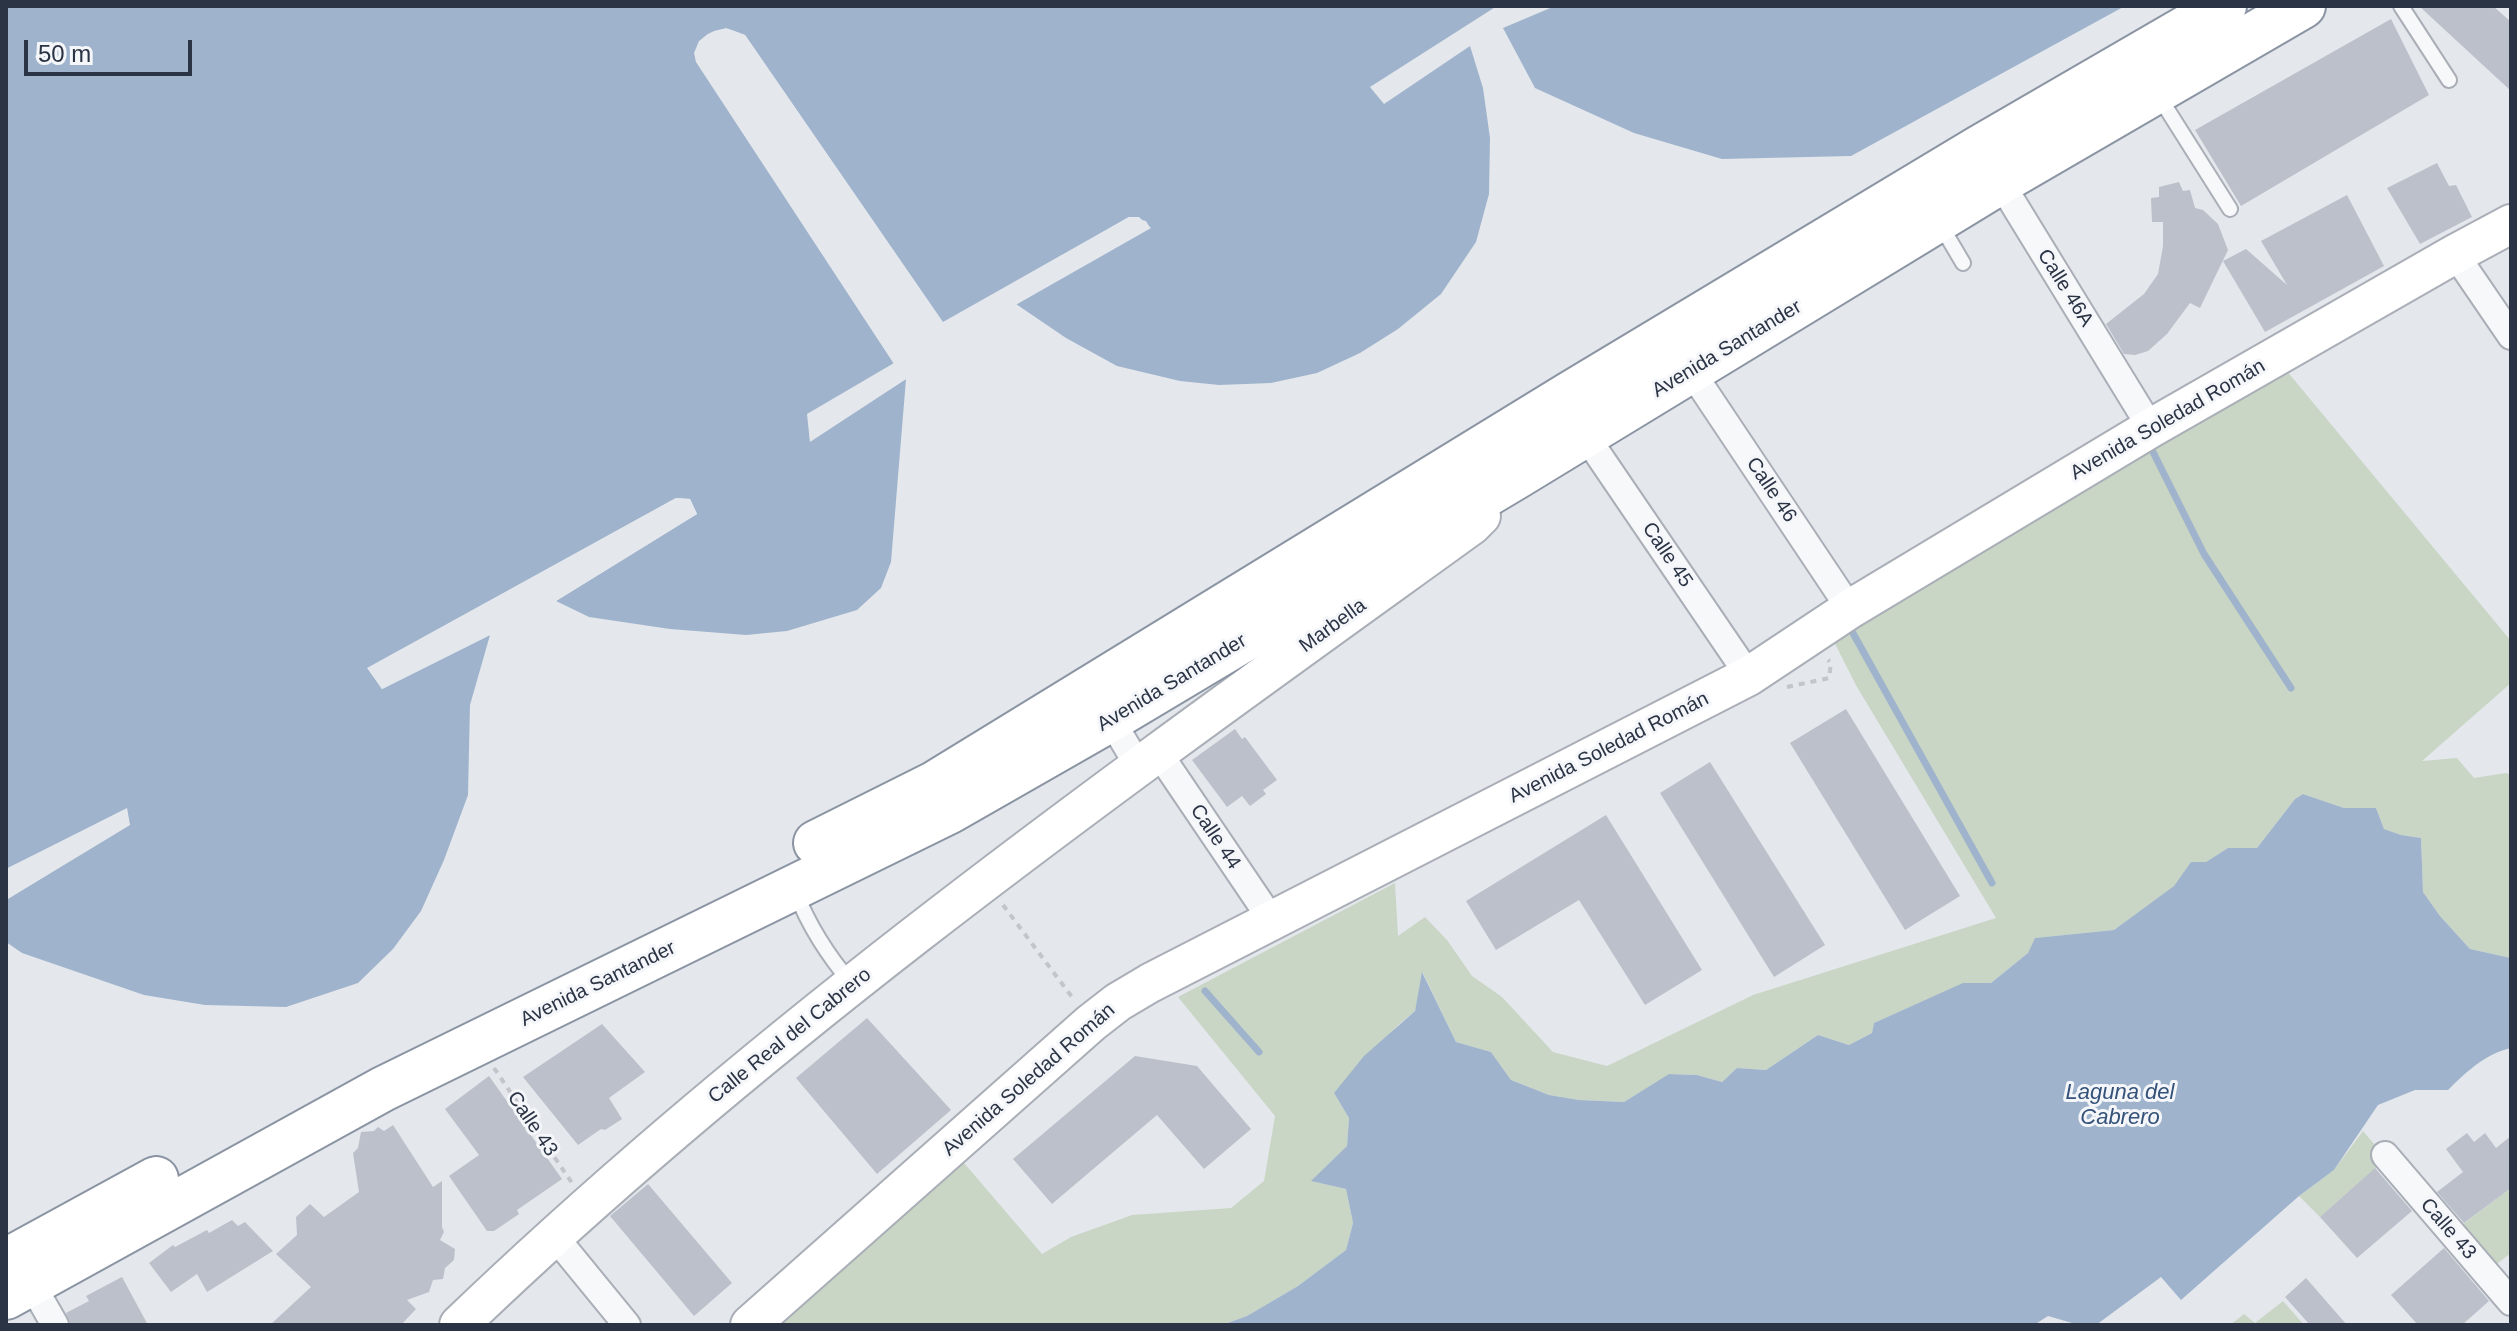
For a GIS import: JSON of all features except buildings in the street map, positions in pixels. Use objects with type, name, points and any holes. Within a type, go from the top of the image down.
[{"type":"highway","name":"Avenida Santander","points":[[14,1280],[339,1080],[1102,703],[1519,475],[1938,220],[1990,165],[2224,6]]},
{"type":"highway","name":"Avenida Santander","points":[[14,1280],[383,1089],[950,811],[1102,703],[1557,402],[1990,165],[2156,92],[2303,6]]},
{"type":"street","name":"Calle 46A","points":[[1990,165],[2151,428]]},
{"type":"street","name":"Avenida Soledad Román","points":[[750,1325],[1118,1002],[1749,676],[1850,609],[2151,428],[2511,224]]},
{"type":"street","points":[[2455,254],[2511,336]]},
{"type":"street","name":"Calle 46","points":[[1691,371],[1850,609]]},
{"type":"street","name":"Calle 45","points":[[1585,435],[1749,676]]},
{"type":"street","name":"Marbella","points":[[1148,759],[1472,525],[1519,475]]},
{"type":"street","name":"Calle 44","points":[[1102,703],[1273,922]]},
{"type":"street","name":"Calle Real del Cabrero","points":[[459,1325],[587,1205],[852,984],[1148,759]]},
{"type":"street","name":"Calle 43","points":[[2385,1155],[2511,1302]]},
{"type":"street","points":[[555,1237],[627,1325]]},
{"type":"street","points":[[14,1280],[55,1325]]},
{"type":"lane","points":[[2401,6],[2449,80]]},
{"type":"lane","points":[[2156,92],[2230,209]]},
{"type":"lane","points":[[1938,220],[1963,263]]},
{"type":"lane","points":[[794,888],[807,919],[837,967],[852,984]]},
{"type":"path","points":[[985,881],[1091,1023]]},
{"type":"path","name":"Calle 43","points":[[477,1043],[587,1205]]},
{"type":"green space","points":[[2281,364],[2511,641],[2511,683],[2422,761],[2457,758],[2474,778],[2511,775],[2511,958],[2470,949],[2440,916],[2423,892],[2421,838],[2384,829],[2376,808],[2344,808],[2303,794],[2295,799],[2257,848],[2228,848],[2206,862],[2191,862],[2175,886],[2114,930],[2036,938],[2028,953],[1991,983],[1963,984],[1874,1023],[1872,1033],[1849,1045],[1818,1035],[1766,1070],[1737,1068],[1722,1082],[1697,1075],[1670,1074],[1624,1102],[1549,1095],[1511,1080],[1491,1052],[1456,1042],[1423,973],[1415,1011],[1334,1093],[1349,1118],[1347,1146],[1312,1181],[1346,1189],[1353,1223],[1346,1250],[1298,1286],[1247,1316],[1222,1325],[767,1325],[928,1186],[964,1163],[1042,1254],[1071,1237],[1132,1215],[1231,1208],[1264,1181],[1275,1116],[1178,997],[1395,883],[1398,936],[1425,917],[1447,940],[1472,976],[1502,997],[1553,1052],[1607,1066],[1753,995],[1996,918],[1857,687],[1830,634]]},
{"type":"green space","points":[[2363,1131],[2381,1152],[2377,1167],[2320,1217],[2299,1196],[2334,1170]]},
{"type":"green space","points":[[2511,1188],[2511,1253],[2489,1270],[2458,1228]]},
{"type":"green space","points":[[2283,1301],[2304,1325],[2230,1325],[2244,1314],[2255,1323]]},
{"type":"water","points":[[6,6],[1497,6],[1370,87],[1384,104],[1470,46],[1483,88],[1490,138],[1489,194],[1476,242],[1441,294],[1398,329],[1360,353],[1317,373],[1271,383],[1219,385],[1180,381],[1117,366],[1066,338],[1016,304],[1150,228],[1146,221],[1129,217],[943,323],[745,35],[725,29],[707,35],[699,44],[696,62],[894,364],[808,414],[810,441],[906,379],[891,562],[881,588],[857,610],[787,631],[746,635],[670,629],[589,617],[556,601],[697,514],[690,499],[676,498],[368,668],[382,689],[490,635],[470,705],[468,795],[421,911],[393,949],[358,983],[286,1007],[205,1005],[144,995],[22,953],[6,942],[6,900],[129,825],[127,809],[6,869]]},
{"type":"water","points":[[1555,6],[2125,6],[1851,156],[1722,159],[1634,133],[1535,88],[1503,28]]},
{"type":"water","name":"Laguna del Cabrero","points":[[2303,794],[2344,808],[2376,808],[2384,829],[2421,838],[2423,892],[2440,916],[2470,949],[2511,958],[2511,1048],[2484,1059],[2448,1090],[2415,1090],[2378,1105],[2334,1170],[2299,1196],[2181,1300],[2161,1277],[2096,1325],[2079,1325],[2048,1316],[2034,1325],[1222,1325],[1247,1316],[1298,1286],[1346,1250],[1353,1223],[1346,1189],[1311,1181],[1347,1146],[1349,1118],[1334,1093],[1364,1056],[1415,1011],[1422,972],[1456,1042],[1491,1052],[1511,1080],[1549,1095],[1624,1102],[1669,1074],[1697,1075],[1722,1082],[1737,1068],[1766,1070],[1818,1035],[1849,1045],[1872,1033],[1874,1023],[1963,983],[1991,983],[2028,953],[2035,938],[2114,930],[2174,886],[2191,862],[2206,862],[2228,848],[2257,848],[2295,799]]},
{"type":"pier","points":[[726,28],[745,35],[943,322],[1129,217],[1139,217],[1151,228],[1012,307],[1014,301],[1145,227],[1138,221],[1131,221],[942,326],[742,39],[726,33],[710,37],[702,43],[700,60],[898,362],[896,367],[812,416],[813,435],[904,375],[910,378],[910,384],[906,379],[810,442],[807,414],[894,363],[696,61],[694,53],[699,41],[708,34]]},
{"type":"pier","points":[[676,498],[690,499],[697,514],[556,601],[552,603],[554,598],[692,512],[687,503],[677,502],[373,669],[383,684],[488,631],[493,633],[490,635],[382,689],[367,668]]},
{"type":"pier","points":[[127,808],[130,825],[6,900],[6,895],[125,823],[124,814],[6,873],[6,869]]},
{"type":"waterway","points":[[2148,442],[2204,554],[2291,688]]},
{"type":"waterway","points":[[1849,626],[1992,883]]},
{"type":"waterway","points":[[1205,991],[1259,1052]]}]
